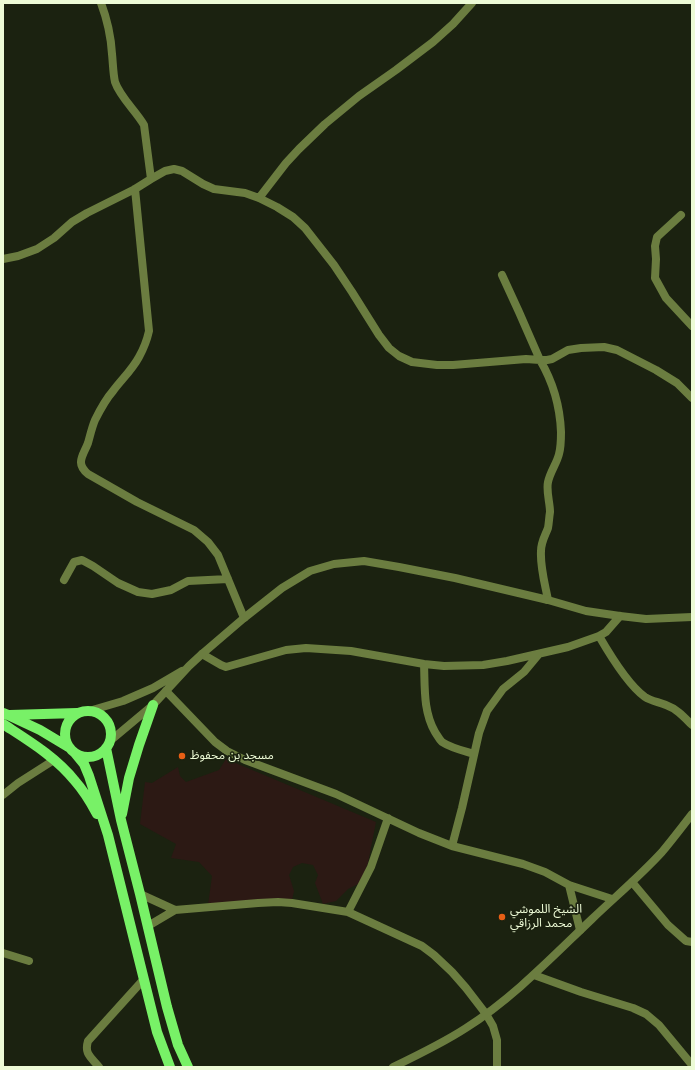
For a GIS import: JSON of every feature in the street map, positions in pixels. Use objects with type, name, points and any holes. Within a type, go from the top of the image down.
[{"type":"main road","points":[[121,820],[131,770],[153,705]]},
{"type":"main road","points":[[5,714],[78,713],[88,711],[97,713],[104,717],[109,724],[111,732],[108,745],[121,820],[167,1006],[178,1045],[188,1067]]},
{"type":"main road","points":[[78,713],[71,718],[67,725],[65,733],[66,741],[72,751],[84,764],[108,835],[157,1032],[170,1067]]},
{"type":"main road","points":[[5,714],[40,730],[72,751],[83,756],[92,757],[100,754],[108,745]]},
{"type":"main road","points":[[3,724],[42,750],[75,781],[92,805],[108,835]]},
{"type":"street","points":[[101,3],[108,30],[116,83],[121,93],[144,125],[151,179]]},
{"type":"street","points":[[259,198],[286,162],[325,124],[359,96],[433,42],[453,24],[472,3]]},
{"type":"street","points":[[3,259],[18,256],[37,248],[54,238],[72,222],[86,213],[135,189],[165,171],[182,171],[214,189],[245,193],[259,198],[294,217],[305,228],[334,265],[388,348],[399,356],[412,362],[452,365],[526,359],[547,360],[552,359],[568,350],[604,346],[617,350],[656,370],[677,383],[691,395]]},
{"type":"street","points":[[135,189],[149,331],[139,357],[129,373],[113,391],[96,420],[80,462],[83,469],[88,474],[130,498],[194,530],[208,542],[218,555],[244,618]]},
{"type":"street","points":[[681,215],[657,237],[655,246],[655,278],[666,298],[692,326]]},
{"type":"street","points":[[502,275],[553,386],[561,419],[561,441],[559,454],[547,487],[550,507],[549,519],[548,527],[542,541],[541,550],[541,561],[548,600]]},
{"type":"street","points":[[64,580],[74,562],[82,560],[131,589],[138,592],[152,594],[171,590],[188,581],[228,579]]},
{"type":"street","points":[[108,745],[153,705],[189,666],[244,618],[282,588],[310,571],[334,564],[364,561],[455,578],[548,600],[586,611],[646,619],[692,617]]},
{"type":"street","points":[[202,654],[226,667],[286,650],[306,648],[350,651],[424,664],[462,666],[484,665],[568,647],[599,636],[606,632],[620,616]]},
{"type":"street","points":[[599,636],[615,662],[634,688],[647,698],[679,711],[692,725]]},
{"type":"street","points":[[452,846],[479,732],[487,711],[504,689],[524,672],[539,654]]},
{"type":"street","points":[[424,664],[427,712],[433,728],[440,740],[447,745],[474,754]]},
{"type":"street","points":[[88,711],[123,701],[153,688],[189,666]]},
{"type":"street","points":[[166,691],[215,742],[227,751],[245,760],[336,794],[419,833],[452,846],[523,864],[545,872],[569,885],[612,899]]},
{"type":"street","points":[[3,795],[24,779],[54,760]]},
{"type":"street","points":[[393,1067],[425,1052],[465,1029],[516,991],[612,899],[632,882],[662,851],[692,814]]},
{"type":"street","points":[[348,912],[371,867],[388,818]]},
{"type":"street","points":[[632,882],[668,925],[686,941],[692,942]]},
{"type":"street","points":[[569,885],[580,930]]},
{"type":"street","points":[[140,894],[175,910]]},
{"type":"street","points":[[148,926],[175,910],[278,902],[348,912],[422,946],[452,972],[486,1014],[493,1026],[498,1040],[497,1067]]},
{"type":"street","points":[[3,953],[29,960]]},
{"type":"street","points":[[534,975],[581,992],[633,1008],[646,1014],[659,1025],[692,1065]]},
{"type":"street","points":[[99,1067],[88,1053],[86,1047],[88,1041],[144,979]]},
{"type":"shaded area","points":[[226,759],[376,822],[368,863],[360,883],[348,889],[336,901],[323,904],[315,883],[318,875],[313,865],[302,863],[293,867],[289,875],[294,891],[292,900],[208,905],[212,876],[199,862],[171,858],[176,844],[140,824],[145,782],[152,783],[178,767],[180,776],[186,782],[219,770]]},
{"type":"place","name":"مسجد بن محفوظ","points":[[182,756]]},
{"type":"place","name":"الشيخ اللموشي محمد الرزاقي","points":[[502,917]]}]
